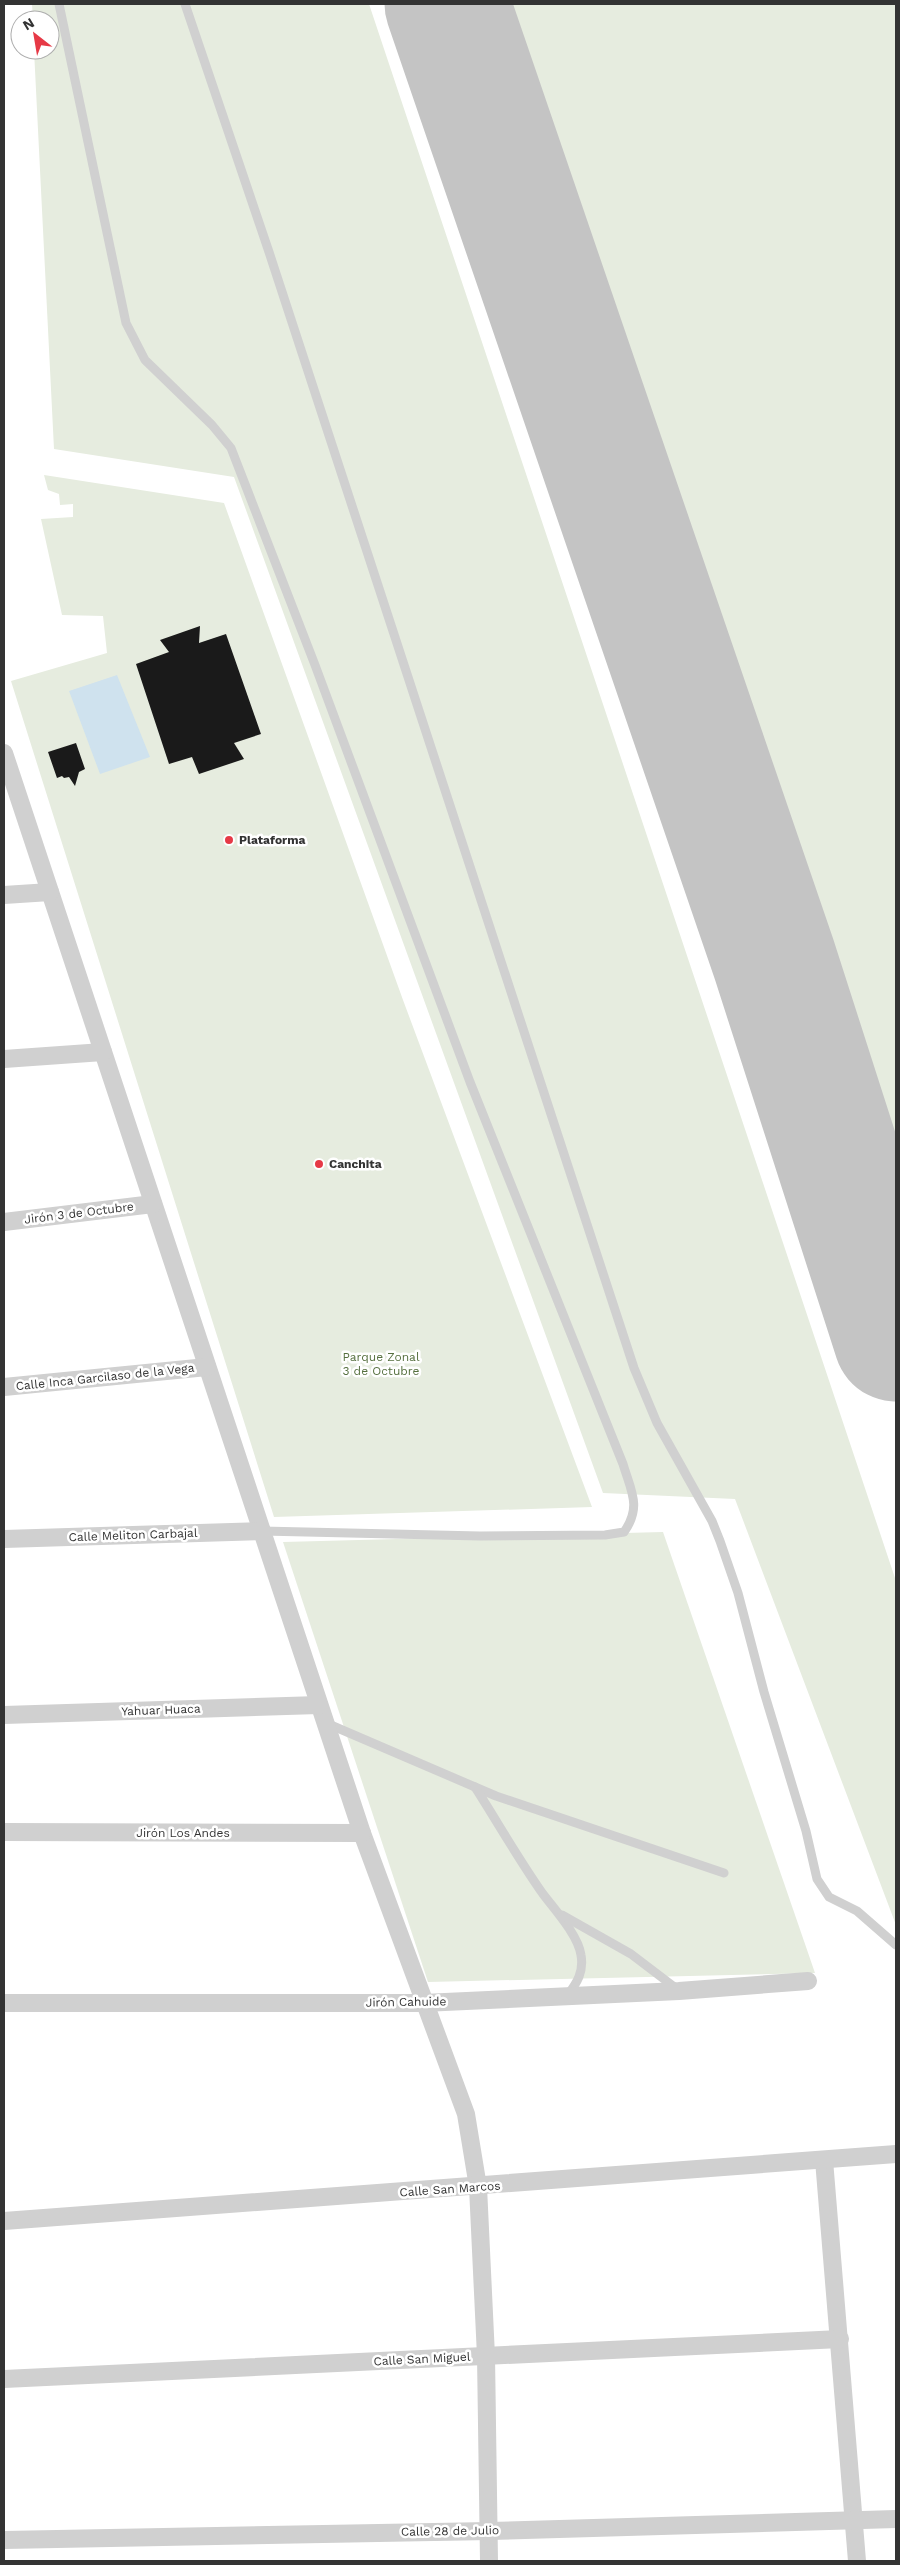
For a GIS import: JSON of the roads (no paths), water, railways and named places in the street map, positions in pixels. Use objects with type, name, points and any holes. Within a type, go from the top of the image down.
[{"type":"street","points":[[4,753],[362,1833],[423,2003],[466,2114],[478,2187],[486,2356],[489,2561]]},
{"type":"street","points":[[4,894],[50,892]]},
{"type":"street","points":[[4,1059],[103,1052]]},
{"type":"street","name":"Jirón 3 de Octubre","points":[[4,1222],[153,1204]]},
{"type":"street","name":"Calle Inca Garcilaso de la Vega","points":[[4,1387],[207,1367]]},
{"type":"street","name":"Calle Meliton Carbajal","points":[[4,1539],[262,1532]]},
{"type":"street","name":"Yahuar Huaca","points":[[4,1715],[319,1704]]},
{"type":"street","name":"Jirón Los Andes","points":[[4,1832],[362,1833]]},
{"type":"street","name":"Jirón Cahuide","points":[[4,2003],[423,2003],[679,1991],[808,1981]]},
{"type":"street","name":"Calle San Marcos","points":[[4,2222],[896,2154]]},
{"type":"street","points":[[824,2160],[840,2339],[856,2561]]},
{"type":"street","name":"Calle San Miguel","points":[[4,2379],[840,2339]]},
{"type":"street","name":"Calle 28 de Julio","points":[[4,2540],[489,2531],[854,2522],[896,2519]]},
{"type":"lane","points":[[59,4],[126,323],[145,360],[212,424],[231,448],[318,674],[470,1082],[623,1464],[635,1511],[632,1520],[624,1532],[605,1535],[480,1536],[262,1532]]},
{"type":"lane","points":[[185,4],[269,252],[634,1368],[657,1423],[712,1521],[738,1593],[764,1692],[806,1831],[817,1879],[830,1897],[857,1911],[896,1945]]},
{"type":"lane","points":[[326,1723],[475,1787],[724,1873]]},
{"type":"lane","points":[[475,1787],[543,1894],[560,1914],[581,1952],[582,1966],[578,1982],[567,1996]]},
{"type":"lane","points":[[560,1914],[631,1954],[679,1991]]},
{"type":"water","points":[[117,675],[150,757],[100,774],[69,691]]},
{"type":"place","name":"Plataforma","points":[[229,840]]},
{"type":"place","name":"Canchita","points":[[319,1164]]},
{"type":"park label","name":"Parque Zonal 3 de Octubre","points":[[381,1364]]}]
